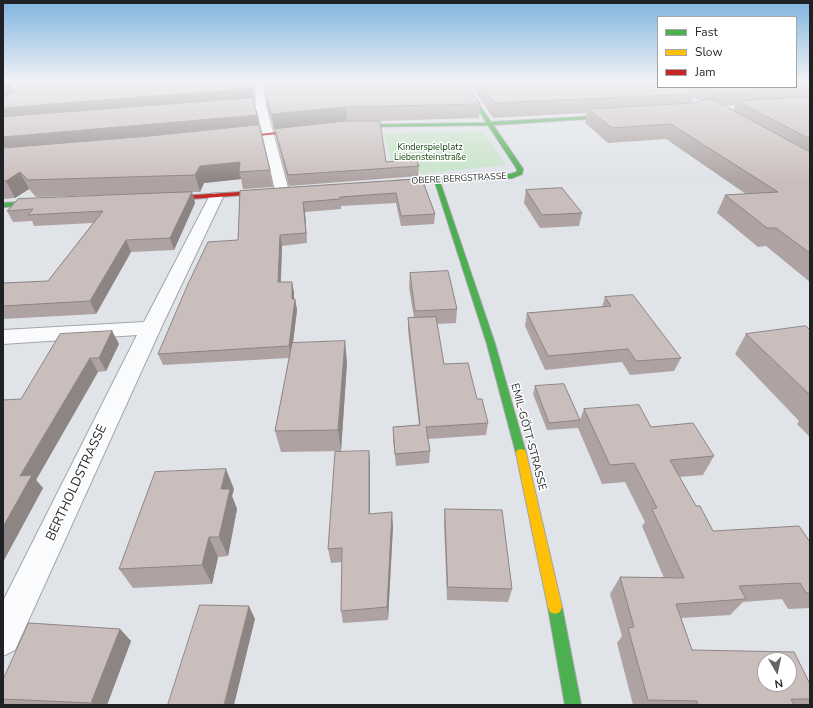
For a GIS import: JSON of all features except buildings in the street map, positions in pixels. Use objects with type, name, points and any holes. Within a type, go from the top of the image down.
[{"type":"street","points":[[156,199],[216,197],[286,191],[263,114]]},
{"type":"street","points":[[483,114],[489,124]]},
{"type":"street","points":[[339,127],[489,124],[626,116]]},
{"type":"street","name":"OBERE BERGSTRASSE","points":[[382,184],[512,176],[520,173],[520,169],[489,124]]},
{"type":"street","points":[[219,139],[315,129]]},
{"type":"street","name":"EMIL-GÖTT-STRASSE","points":[[437,180],[475,288],[519,443],[552,584],[573,705]]},
{"type":"street","name":"BERTHOLDSTRASSE","points":[[3,638],[151,328],[216,197]]},
{"type":"street","points":[[3,205],[50,203]]},
{"type":"street","points":[[3,337],[151,328]]},
{"type":"green space","name":"Kinderspielplatz Liebensteinstraße","points":[[475,131],[484,133],[506,165],[421,174],[418,170],[396,176],[384,134]]},
{"type":"traffic: fast","points":[[394,183],[512,176],[520,173],[520,169],[483,114]]},
{"type":"traffic: fast","points":[[350,126],[489,124],[616,116]]},
{"type":"traffic: fast","points":[[437,181],[491,344],[521,453]]},
{"type":"traffic: fast","points":[[3,205],[44,203]]},
{"type":"traffic: fast","points":[[555,607],[573,705]]},
{"type":"traffic: slow","points":[[521,453],[555,607]]},
{"type":"traffic: jam","points":[[231,138],[304,130]]},
{"type":"traffic: jam","points":[[164,199],[270,192]]}]
